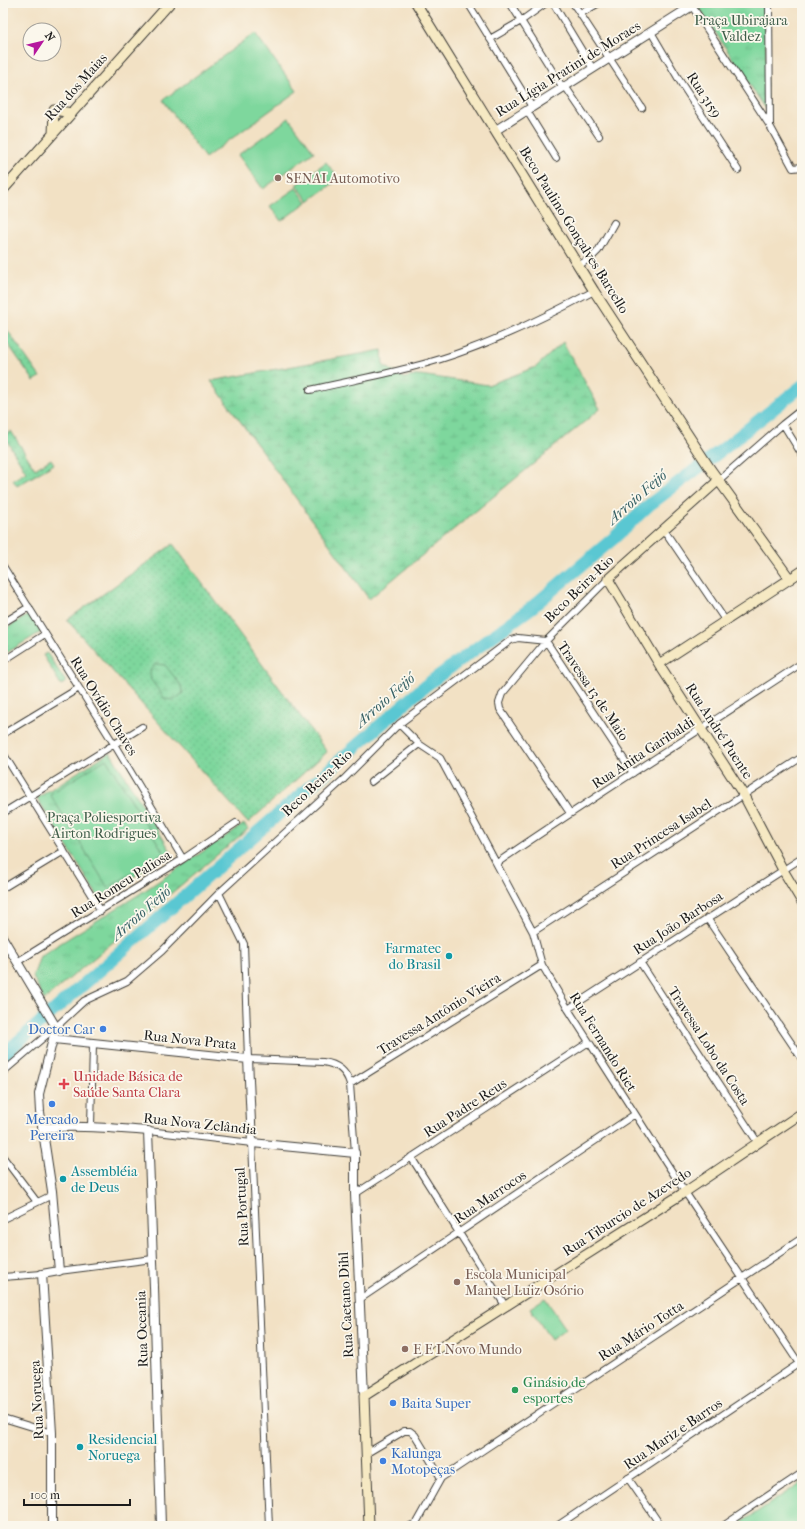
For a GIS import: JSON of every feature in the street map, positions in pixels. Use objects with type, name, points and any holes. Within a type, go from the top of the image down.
[{"type":"main road","name":"Rua dos Maias","points":[[3,190],[170,3]]},
{"type":"main road","name":"Beco Paulino Gonçalves Barcello","points":[[416,3],[496,130],[594,291],[711,470],[790,579]]},
{"type":"main road","points":[[53,134],[54,110],[72,113]]},
{"type":"main road","name":"Beco Beira-Rio","points":[[608,579],[718,480]]},
{"type":"main road","points":[[659,664],[802,571]]},
{"type":"main road","name":"Rua André Puente","points":[[608,579],[659,664],[744,794],[783,870],[802,902]]},
{"type":"main road","name":"Rua Tiburcio de Azevedo","points":[[364,1396],[685,1192],[802,1113]]},
{"type":"main road","name":"Rua Caetano Dihl","points":[[364,1396],[370,1526]]},
{"type":"street","points":[[468,3],[530,109],[556,158]]},
{"type":"street","points":[[510,3],[564,87],[599,136]]},
{"type":"street","points":[[490,39],[521,21],[546,3]]},
{"type":"street","points":[[553,3],[593,68]]},
{"type":"street","points":[[573,3],[642,108]]},
{"type":"street","points":[[580,14],[599,3]]},
{"type":"street","points":[[769,3],[770,126]]},
{"type":"street","name":"Rua Lígia Pratini de Moraes","points":[[496,130],[693,5]]},
{"type":"street","points":[[693,5],[770,126],[793,168],[802,167]]},
{"type":"street","name":"Rua 3159","points":[[651,32],[681,83],[738,170]]},
{"type":"street","points":[[578,266],[598,251],[614,223]]},
{"type":"street","points":[[310,390],[416,365],[466,351],[519,329],[594,291]]},
{"type":"street","name":"Beco Beira-Rio","points":[[718,480],[782,424],[802,409]]},
{"type":"street","points":[[782,424],[802,455]]},
{"type":"street","points":[[664,530],[725,620]]},
{"type":"street","name":"Rua Ovídio Chaves","points":[[3,566],[114,744],[183,859]]},
{"type":"street","name":"Beco Beira-Rio","points":[[3,1072],[55,1024],[84,1001],[127,981],[162,951],[219,893],[344,779],[399,724],[511,640],[518,638],[546,641],[608,579]]},
{"type":"street","points":[[3,623],[29,607]]},
{"type":"street","points":[[3,661],[45,634]]},
{"type":"street","points":[[546,641],[502,694],[499,703],[500,709],[570,813]]},
{"type":"street","name":"Travessa 13 de Maio","points":[[546,641],[633,773]]},
{"type":"street","name":"Rua Anita Garibaldi","points":[[497,863],[570,813],[802,663]]},
{"type":"street","points":[[3,734],[79,688]]},
{"type":"street","name":"Rua Fernando Riet","points":[[399,724],[419,744],[440,758],[533,932],[542,965],[568,1009],[685,1192],[801,1365]]},
{"type":"street","points":[[3,813],[142,727]]},
{"type":"street","points":[[371,782],[419,744]]},
{"type":"street","points":[[3,753],[101,911]]},
{"type":"street","name":"Rua Princesa Isabel","points":[[533,932],[802,757]]},
{"type":"street","name":"Rua Romeu Paliosa","points":[[18,962],[183,859],[236,823]]},
{"type":"street","points":[[3,888],[64,851]]},
{"type":"street","name":"Rua João Barbosa","points":[[568,1009],[802,858]]},
{"type":"street","name":"Rua Portugal","points":[[219,893],[244,944],[269,1526]]},
{"type":"street","points":[[707,918],[802,1059]]},
{"type":"street","points":[[3,938],[55,1024],[54,1040],[39,1094],[42,1128],[52,1195],[59,1271]]},
{"type":"street","name":"Travessa Lobo da Costa","points":[[640,962],[758,1143]]},
{"type":"street","name":"Travessa Antônio Vieira","points":[[350,1084],[542,965]]},
{"type":"street","name":"Rua Nova Prata","points":[[54,1040],[248,1059],[323,1062],[334,1064],[342,1070],[348,1076],[350,1084]]},
{"type":"street","name":"Rua Padre Reus","points":[[355,1194],[589,1042]]},
{"type":"street","points":[[91,1126],[93,1044]]},
{"type":"street","name":"Rua Caetano Dihl","points":[[350,1084],[355,1153],[355,1194],[364,1396]]},
{"type":"street","name":"Rua Marrocos","points":[[360,1299],[635,1114]]},
{"type":"street","name":"Rua Nova Zelândia","points":[[42,1128],[91,1126],[355,1153]]},
{"type":"street","name":"Rua Oceania","points":[[148,1131],[161,1526]]},
{"type":"street","points":[[3,1157],[37,1202]]},
{"type":"street","points":[[411,1157],[506,1307]]},
{"type":"street","points":[[3,1218],[52,1195]]},
{"type":"street","name":"Rua Mário Totta","points":[[410,1526],[416,1522],[441,1478],[802,1238]]},
{"type":"street","points":[[3,1277],[42,1274],[153,1259]]},
{"type":"street","name":"Rua Noruega","points":[[42,1274],[52,1433],[52,1526]]},
{"type":"street","name":"Rua Mariz e Barros","points":[[557,1526],[801,1365]]},
{"type":"street","points":[[3,1418],[52,1433]]},
{"type":"street","points":[[366,1453],[404,1431],[410,1431],[415,1435],[441,1478]]},
{"type":"street","points":[[723,1526],[802,1473]]},
{"type":"street","points":[[628,1478],[661,1526]]},
{"type":"street","points":[[733,1519],[738,1526]]},
{"type":"green space","name":"Praça Ubirajara Valdez","points":[[701,3],[765,3],[767,111],[698,6]]},
{"type":"green space","points":[[255,33],[297,91],[205,158],[163,100]]},
{"type":"green space","points":[[289,118],[314,152],[263,189],[238,155]]},
{"type":"green space","points":[[326,162],[339,179],[309,201],[296,185]]},
{"type":"green space","points":[[296,188],[307,202],[281,221],[270,206]]},
{"type":"green space","points":[[3,324],[40,377],[34,381],[3,337]]},
{"type":"green space","points":[[563,342],[600,409],[369,599],[211,381],[382,350],[383,365],[404,378],[420,375],[488,385],[536,367]]},
{"type":"green space","points":[[11,431],[35,469],[51,459],[54,464],[17,486],[13,480],[26,472],[4,436]]},
{"type":"green space","points":[[173,544],[327,752],[248,823],[67,620]]},
{"type":"green space","points":[[30,614],[41,632],[3,655],[3,630]]},
{"type":"green space","points":[[47,653],[66,682],[61,685],[43,655]]},
{"type":"green space","points":[[155,664],[165,665],[180,684],[183,693],[174,700],[165,699],[151,680],[150,672]]},
{"type":"green space","name":"Praça Poliesportiva Airton Rodrigues","points":[[110,752],[172,853],[99,898],[37,798]]},
{"type":"green space","name":"Praça Poliesportiva Airton Rodrigues","points":[[106,759],[164,853],[108,888],[50,794]]},
{"type":"green space","points":[[244,824],[248,829],[44,1000],[33,977],[40,956],[138,895]]},
{"type":"green space","points":[[545,1298],[566,1329],[551,1340],[530,1308]]},
{"type":"green space","points":[[802,1482],[802,1526],[740,1526],[739,1524]]},
{"type":"waterway","name":"Arroio Feijó","points":[[3,1055],[425,686],[531,608],[614,538],[649,505],[802,386]]},
{"type":"place","name":"SENAI Automotivo","points":[[278,178]]},
{"type":"place","name":"Farmatec do Brasil","points":[[449,956]]},
{"type":"place","name":"Doctor Car","points":[[103,1029]]},
{"type":"place","name":"Unidade Básica de Saúde Santa Clara","points":[[64,1084]]},
{"type":"place","name":"Mercado Pereira","points":[[52,1104]]},
{"type":"place","name":"Assembléia de Deus","points":[[63,1179]]},
{"type":"place","name":"Escola Municipal Manuel Luiz Osório","points":[[457,1282]]},
{"type":"place","name":"E E I Novo Mundo","points":[[405,1349]]},
{"type":"place","name":"Ginásio de esportes","points":[[515,1390]]},
{"type":"place","name":"Baita Super","points":[[393,1403]]},
{"type":"place","name":"Residencial Noruega","points":[[80,1447]]},
{"type":"place","name":"Kalunga Motopeças","points":[[383,1461]]}]
